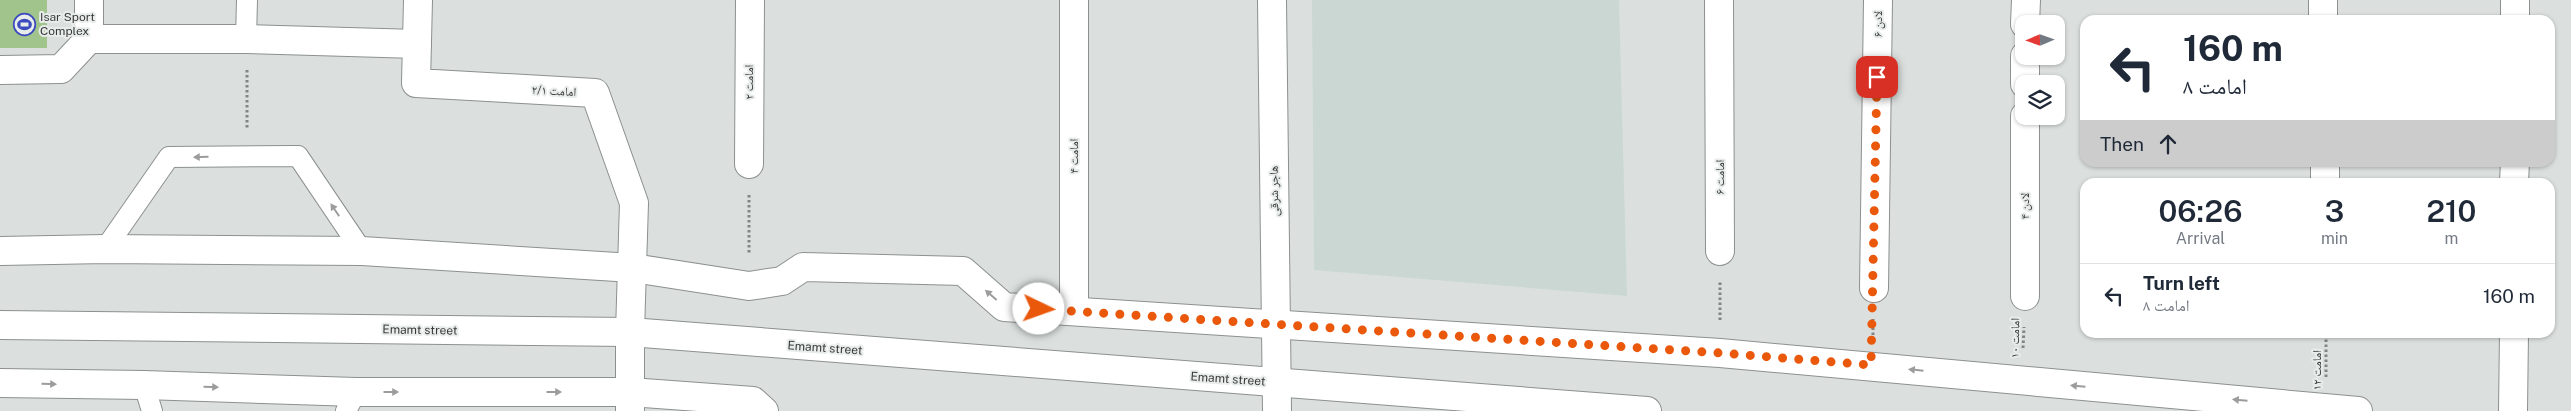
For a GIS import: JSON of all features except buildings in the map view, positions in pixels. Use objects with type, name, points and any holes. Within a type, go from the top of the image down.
[{"type":"street","points":[[0,70],[61,69],[89,39],[89,0]]},
{"type":"street","name":"امامت ۲/۱","points":[[418,0],[416,83],[595,93],[634,203],[633,268]]},
{"type":"street","name":"امامت ۲","points":[[749,164],[750,0]]},
{"type":"street","name":"امامت ۴","points":[[1074,0],[1074,312]]},
{"type":"street","name":"هاجر شرقی","points":[[1272,0],[1277,411]]},
{"type":"street","name":"امامت ۶","points":[[1719,0],[1720,250]]},
{"type":"street","name":"لادن ۶","points":[[1874,288],[1878,0]]},
{"type":"street","points":[[2026,0],[2026,15]]},
{"type":"street","points":[[2323,0],[2323,15]]},
{"type":"street","points":[[2515,0],[2515,15]]},
{"type":"street","points":[[89,39],[246,39],[417,44]]},
{"type":"street","name":"لادن ۴","points":[[2024,296],[2025,125]]},
{"type":"street","points":[[0,252],[105,249],[362,251],[633,268],[749,286],[782,281],[803,267],[963,271],[1004,307],[1276,326],[1720,353],[1871,365],[2023,381],[2358,411]]},
{"type":"street","points":[[630,401],[630,332],[633,268]]},
{"type":"street","name":"Emamt street","points":[[0,325],[630,332],[1647,411]]},
{"type":"street","points":[[2513,411],[2514,338]]},
{"type":"street","points":[[0,384],[144,385],[351,402],[630,401],[726,405],[753,401],[764,411]]},
{"type":"lane","points":[[246,39],[247,0]]},
{"type":"lane","points":[[105,249],[169,157],[298,156],[362,251]]},
{"type":"lane","points":[[144,385],[152,411]]},
{"type":"path","points":[[246,39],[248,157]]},
{"type":"path","points":[[749,164],[749,286]]},
{"type":"path","points":[[1720,250],[1720,353]]},
{"type":"path","points":[[1871,365],[1874,288]]},
{"type":"path","name":"امامت ۱۰","points":[[2023,381],[2024,296]]},
{"type":"path","name":"امامت ۱۲","points":[[2326,338],[2326,408]]},
{"type":"shaded area","points":[[1312,0],[1619,0],[1627,296],[1314,270]]},
{"type":"green space","name":"Isar Sport Complex","points":[[0,0],[47,0],[47,48],[0,48]]},
{"type":"place","name":"Isar Sport Complex","points":[[24,24]]},
{"type":"route","points":[[1039,309],[1720,353],[1871,365],[1877,77]]}]
